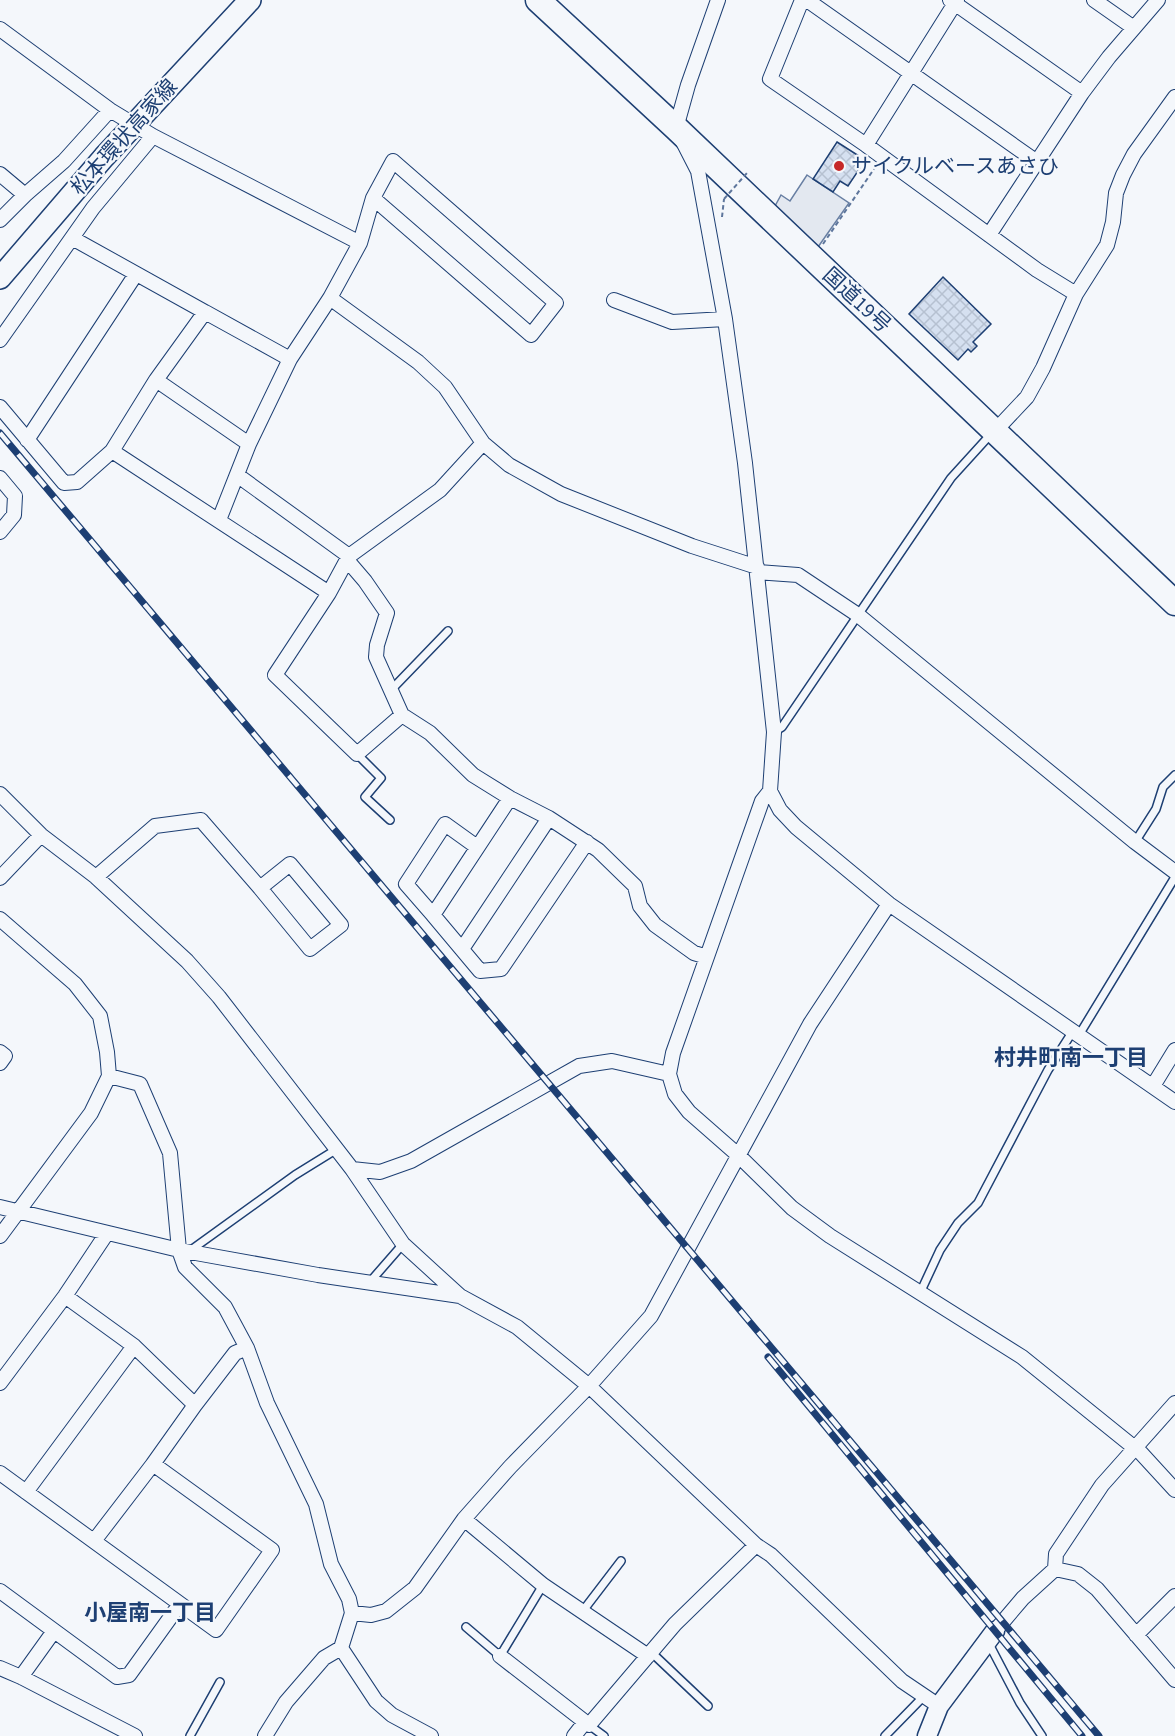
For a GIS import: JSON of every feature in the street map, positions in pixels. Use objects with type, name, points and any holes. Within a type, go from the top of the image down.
[{"type":"highway","name":"国道19号","points":[[538,0],[676,128],[1175,603]]},
{"type":"main road","name":"松本環状高家線","points":[[0,278],[133,125],[250,0]]},
{"type":"street","points":[[718,0],[688,85],[676,128],[698,171],[725,319],[746,463],[774,732],[770,791],[780,810],[796,827],[889,904],[1175,1102]]},
{"type":"street","points":[[802,0],[770,79],[883,157],[1037,270],[1076,294]]},
{"type":"street","points":[[807,0],[1037,162]]},
{"type":"street","points":[[1094,0],[1134,28]]},
{"type":"street","points":[[989,235],[1082,93],[1109,57],[1158,0]]},
{"type":"street","points":[[866,145],[954,1],[1082,93]]},
{"type":"street","points":[[0,29],[133,125],[360,243]]},
{"type":"street","points":[[995,431],[1027,397],[1043,368],[1076,294],[1107,245],[1113,222],[1116,193],[1123,175],[1134,154],[1175,97]]},
{"type":"street","points":[[0,220],[64,161],[110,110]]},
{"type":"street","points":[[0,340],[93,208],[153,136]]},
{"type":"street","points":[[219,519],[249,444],[290,359],[330,298],[360,243],[373,198],[393,160],[556,303],[531,335],[373,198]]},
{"type":"street","points":[[0,174],[25,195]]},
{"type":"street","points":[[72,238],[290,359]]},
{"type":"street","points":[[27,440],[136,274]]},
{"type":"street","points":[[330,298],[418,362],[445,387],[483,443],[509,465],[561,494],[692,546],[757,570],[798,575],[858,615],[1135,842],[1175,872]]},
{"type":"street","points":[[614,300],[672,322],[725,319]]},
{"type":"street","points":[[0,407],[64,483],[77,482],[112,451],[156,380],[204,312]]},
{"type":"street","points":[[156,380],[249,444]]},
{"type":"street","points":[[402,715],[357,754],[275,675],[329,593],[348,558],[440,490],[483,443]]},
{"type":"street","points":[[112,451],[329,593]]},
{"type":"street","points":[[237,475],[348,558],[365,581],[387,613],[376,645],[376,657],[402,715],[430,734],[473,775],[588,842],[635,886],[640,906],[655,925],[694,953],[706,957]]},
{"type":"street","points":[[0,478],[15,496],[14,515],[0,532]]},
{"type":"street","points":[[770,791],[762,801],[673,1053],[669,1074],[675,1094],[689,1112],[738,1155],[792,1208],[830,1236],[1022,1357],[1134,1447],[1175,1490]]},
{"type":"street","points":[[0,794],[41,835],[96,877],[187,960],[219,997],[352,1168],[403,1244],[460,1296],[517,1327],[589,1386],[756,1545],[771,1555],[902,1681],[931,1701]]},
{"type":"street","points":[[433,915],[510,798]]},
{"type":"street","points":[[462,949],[549,818]]},
{"type":"street","points":[[96,877],[155,826],[201,820],[310,949],[341,925],[290,864],[260,888]]},
{"type":"street","points":[[477,848],[445,824],[406,884],[480,971],[501,969],[588,842]]},
{"type":"street","points":[[0,878],[41,835]]},
{"type":"street","points":[[352,1613],[371,1616],[386,1611],[415,1588],[464,1519],[510,1467],[589,1386],[651,1316],[810,1024],[889,904]]},
{"type":"street","points":[[0,919],[75,984],[100,1016],[109,1076],[91,1113],[0,1236]]},
{"type":"street","points":[[1153,1086],[1175,1050]]},
{"type":"street","points":[[0,1052],[5,1056],[0,1063]]},
{"type":"street","points":[[352,1168],[380,1172],[411,1161],[579,1066],[612,1061],[669,1074]]},
{"type":"street","points":[[109,1076],[140,1084],[170,1153],[186,1267],[225,1307],[247,1348],[267,1403],[316,1504],[331,1564],[349,1599],[352,1613],[340,1648],[324,1658],[293,1694],[266,1736]]},
{"type":"street","points":[[0,1207],[184,1251],[369,1283],[460,1296]]},
{"type":"street","points":[[0,1383],[65,1296],[107,1233]]},
{"type":"street","points":[[65,1296],[135,1346],[195,1405]]},
{"type":"street","points":[[26,1492],[135,1346]]},
{"type":"street","points":[[94,1541],[235,1353],[247,1348]]},
{"type":"street","points":[[927,1736],[931,1701],[1029,1592],[1055,1569],[1056,1554],[1102,1485],[1175,1403]]},
{"type":"street","points":[[0,1473],[216,1630],[272,1550],[153,1464]]},
{"type":"street","points":[[464,1519],[543,1585],[649,1654]]},
{"type":"street","points":[[574,1736],[675,1624],[756,1545]]},
{"type":"street","points":[[1055,1569],[1078,1574],[1097,1589],[1175,1680]]},
{"type":"street","points":[[0,1591],[117,1677],[129,1676],[180,1604]]},
{"type":"street","points":[[1137,1635],[1175,1596]]},
{"type":"street","points":[[21,1677],[54,1631]]},
{"type":"street","points":[[340,1648],[376,1701],[392,1715],[431,1736]]},
{"type":"street","points":[[501,1656],[587,1724]]},
{"type":"street","points":[[0,1668],[135,1736]]},
{"type":"lane","points":[[774,732],[782,727],[951,478],[995,431]]},
{"type":"lane","points":[[392,689],[448,631]]},
{"type":"lane","points":[[357,754],[381,778],[365,797],[390,820]]},
{"type":"lane","points":[[1135,842],[1156,809],[1163,787],[1175,775]]},
{"type":"lane","points":[[920,1293],[940,1250],[958,1223],[978,1203],[1048,1070],[1076,1033],[1175,877]]},
{"type":"lane","points":[[184,1251],[337,1149]]},
{"type":"lane","points":[[369,1283],[403,1244]]},
{"type":"lane","points":[[582,1612],[621,1562]]},
{"type":"lane","points":[[466,1627],[501,1656],[543,1585]]},
{"type":"lane","points":[[991,1636],[1020,1703],[1042,1736]]},
{"type":"lane","points":[[649,1654],[708,1706]]},
{"type":"lane","points":[[190,1736],[220,1682]]},
{"type":"lane","points":[[885,1736],[931,1701]]},
{"type":"lane","points":[[587,1724],[604,1736]]},
{"type":"path","points":[[819,250],[883,157]]},
{"type":"path","points":[[721,223],[724,200],[747,173]]},
{"type":"shaded area","points":[[807,175],[849,203],[818,247],[775,206],[781,195],[790,201]]},
{"type":"building","name":"サイクルベースあさひ","points":[[837,142],[859,156],[854,164],[860,168],[848,186],[840,181],[833,192],[813,179]]},
{"type":"building","points":[[943,277],[991,324],[973,342],[977,346],[971,352],[968,349],[958,360],[909,314]]},
{"type":"railway","points":[[0,433],[1099,1736]]},
{"type":"railway","points":[[768,1357],[1082,1736]]},
{"type":"place","name":"サイクルベースあさひ","points":[[839,166]]},
{"type":"district","name":"村井町南一丁目","points":[[1071,1058]]},
{"type":"district","name":"小屋南一丁目","points":[[150,1613]]}]
